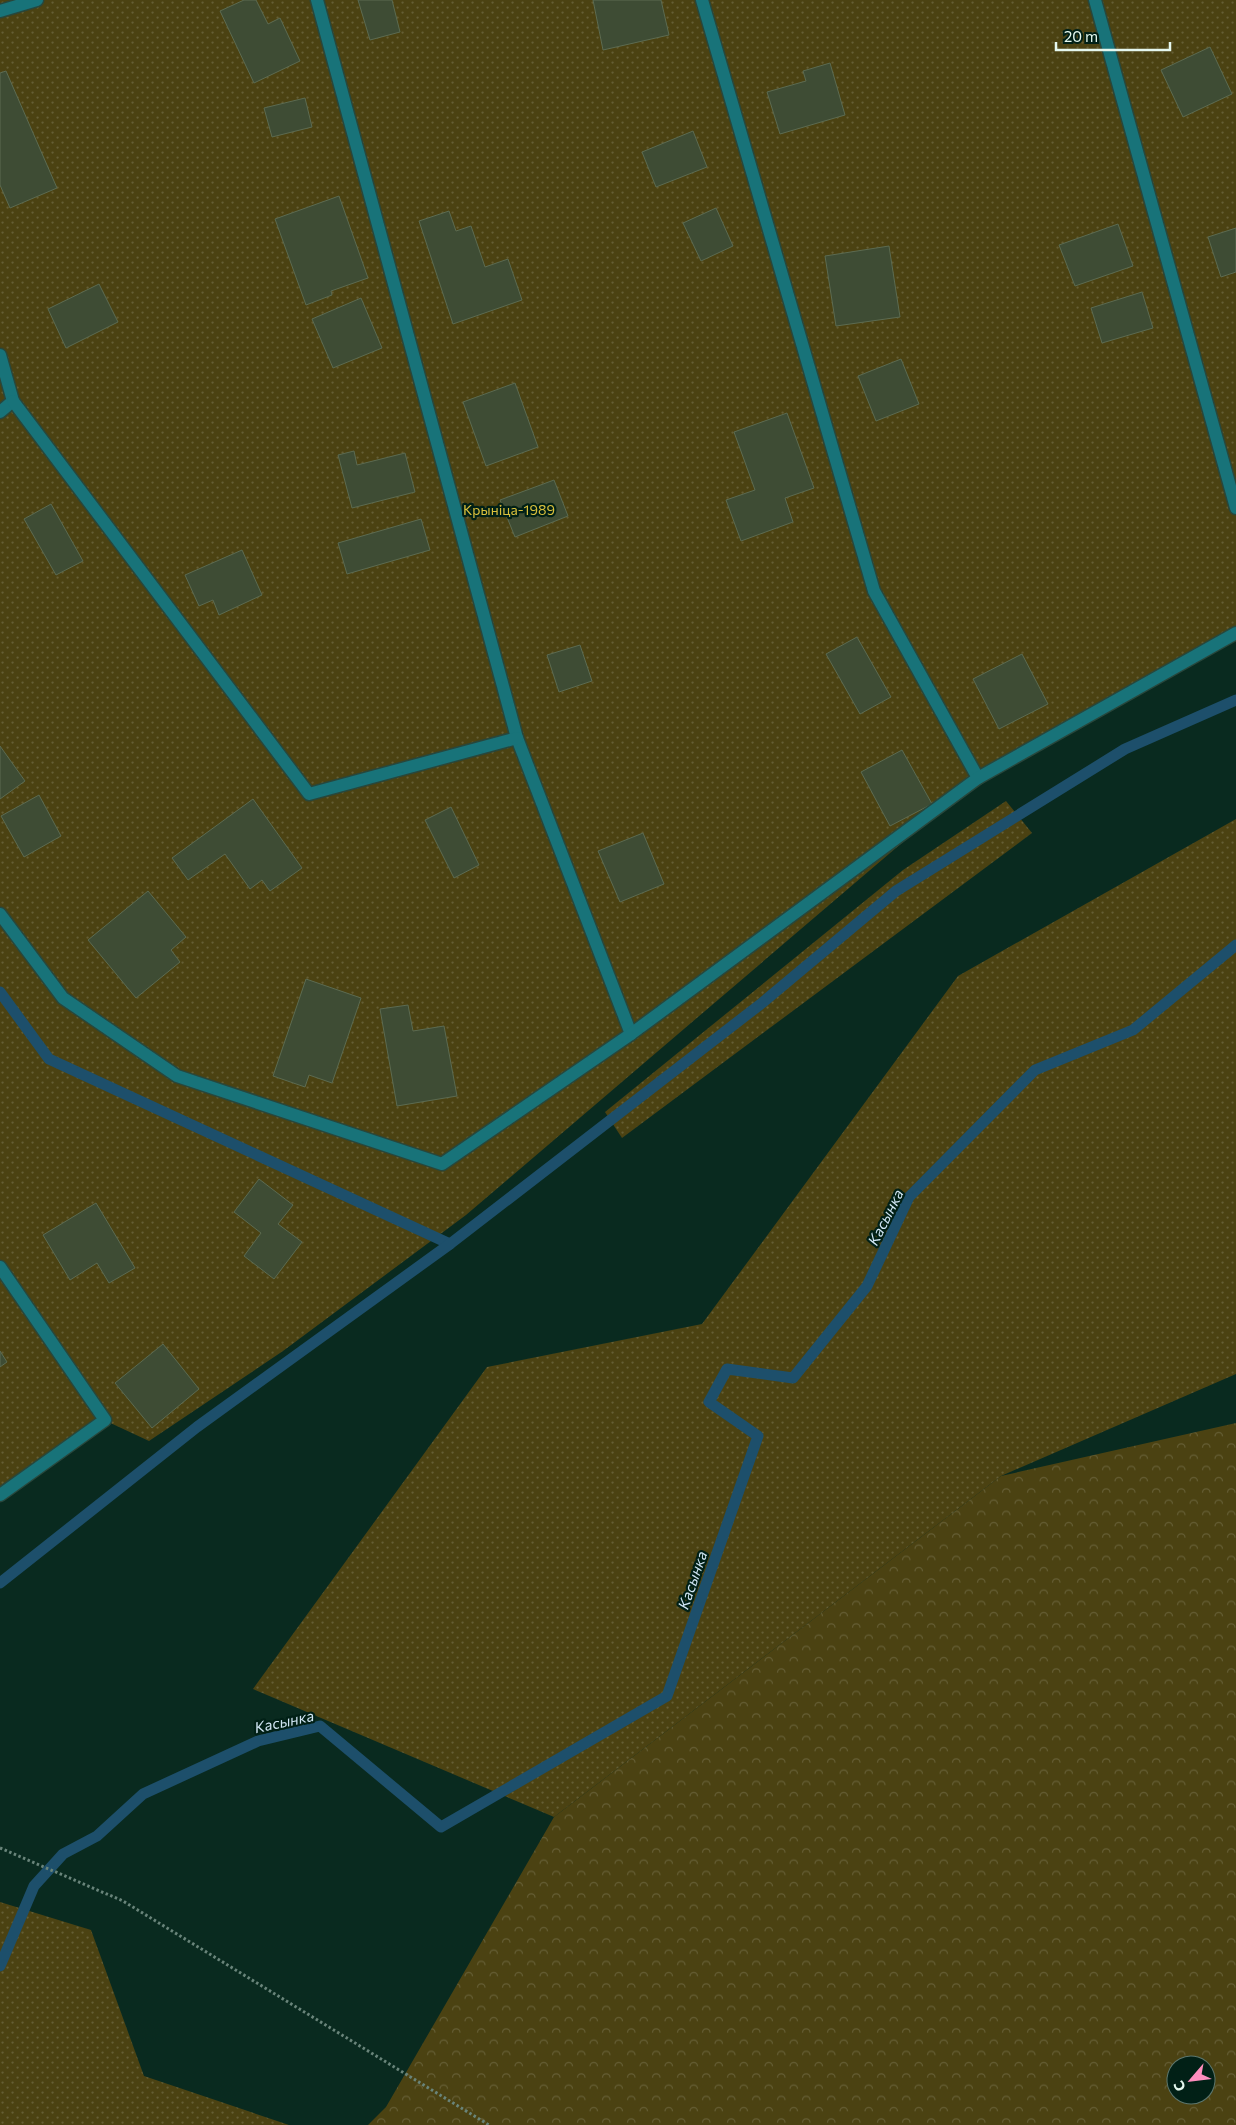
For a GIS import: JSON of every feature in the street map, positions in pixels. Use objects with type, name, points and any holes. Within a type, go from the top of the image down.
[{"type":"street","points":[[0,11],[37,0]]},
{"type":"street","points":[[317,0],[517,738],[631,1034]]},
{"type":"street","points":[[702,0],[874,591],[978,778]]},
{"type":"street","points":[[1095,0],[1236,508]]},
{"type":"street","points":[[0,355],[13,401],[309,794],[517,738]]},
{"type":"street","points":[[0,412],[13,401]]},
{"type":"street","points":[[0,914],[63,998],[178,1076],[442,1164],[631,1034],[978,778],[1236,633]]},
{"type":"street","points":[[0,1267],[104,1420],[0,1495]]},
{"type":"path","points":[[0,1848],[123,1901],[489,2125]]},
{"type":"green space","name":"Крыніца-1989","points":[[0,0],[1236,0],[1236,633],[978,778],[466,1215],[283,1351],[149,1441],[104,1420],[0,1495]]},
{"type":"green space","points":[[1006,801],[1032,833],[622,1138],[605,1112],[903,870]]},
{"type":"green space","points":[[1236,819],[1236,1374],[1001,1476],[554,1817],[253,1689],[487,1367],[702,1324],[958,976]]},
{"type":"green space","points":[[1236,1423],[1236,2125],[368,2125],[386,2107],[554,1817],[1001,1476]]},
{"type":"green space","points":[[0,1902],[91,1930],[144,2076],[289,2125],[0,2125]]},
{"type":"building","points":[[244,0],[256,0],[268,24],[280,18],[300,61],[254,83],[220,11]]},
{"type":"building","points":[[358,0],[392,0],[400,32],[370,40]]},
{"type":"building","points":[[593,0],[661,0],[669,35],[603,50]]},
{"type":"building","points":[[1210,47],[1232,94],[1183,117],[1161,70]]},
{"type":"building","points":[[830,63],[845,115],[780,134],[767,92],[806,81],[803,71]]},
{"type":"building","points":[[6,71],[57,188],[10,208],[0,185],[0,73]]},
{"type":"building","points":[[305,98],[312,127],[272,137],[264,108]]},
{"type":"building","points":[[693,131],[707,167],[656,187],[642,152]]},
{"type":"building","points":[[339,196],[368,278],[331,291],[332,295],[306,305],[275,219]]},
{"type":"building","points":[[716,208],[733,246],[701,261],[683,223]]},
{"type":"building","points":[[449,211],[456,231],[471,226],[485,267],[508,259],[522,300],[453,324],[419,221]]},
{"type":"building","points":[[1118,224],[1133,266],[1075,286],[1059,245]]},
{"type":"building","points":[[1236,228],[1236,272],[1221,277],[1208,237]]},
{"type":"building","points":[[889,246],[900,317],[836,326],[825,256]]},
{"type":"building","points":[[99,284],[118,322],[66,348],[48,309]]},
{"type":"building","points":[[1142,292],[1153,328],[1102,343],[1091,308]]},
{"type":"building","points":[[361,298],[382,348],[333,368],[312,319]]},
{"type":"building","points":[[901,359],[919,404],[876,421],[858,376]]},
{"type":"building","points":[[515,383],[538,447],[486,466],[463,402]]},
{"type":"building","points":[[787,413],[814,488],[785,498],[793,522],[741,541],[726,500],[755,490],[734,432]]},
{"type":"building","points":[[354,451],[357,465],[405,453],[415,492],[352,508],[338,455]]},
{"type":"building","points":[[554,480],[568,516],[515,537],[500,500]]},
{"type":"building","points":[[51,504],[83,561],[56,575],[24,519]]},
{"type":"building","points":[[421,519],[430,550],[347,574],[338,543]]},
{"type":"building","points":[[242,550],[262,595],[219,615],[213,600],[199,606],[185,575]]},
{"type":"building","points":[[857,637],[891,697],[860,714],[826,654]]},
{"type":"building","points":[[580,645],[592,681],[559,692],[547,655]]},
{"type":"building","points":[[1022,654],[1048,704],[999,729],[973,679]]},
{"type":"building","points":[[0,746],[25,781],[0,799]]},
{"type":"building","points":[[902,750],[932,804],[890,826],[861,772]]},
{"type":"building","points":[[39,795],[61,836],[24,857],[1,816]]},
{"type":"building","points":[[253,799],[302,868],[270,891],[262,880],[250,889],[225,854],[188,880],[172,858]]},
{"type":"building","points":[[451,807],[479,865],[454,878],[425,820]]},
{"type":"building","points":[[643,833],[664,884],[620,902],[598,851]]},
{"type":"building","points":[[148,891],[186,937],[171,950],[180,962],[136,998],[88,940]]},
{"type":"building","points":[[306,979],[361,998],[332,1083],[309,1075],[305,1087],[273,1076]]},
{"type":"building","points":[[408,1005],[413,1031],[444,1026],[457,1096],[397,1106],[380,1009]]},
{"type":"building","points":[[259,1179],[293,1205],[278,1224],[302,1242],[274,1279],[244,1256],[261,1233],[234,1212]]},
{"type":"building","points":[[96,1203],[135,1268],[109,1283],[97,1263],[70,1280],[43,1235]]},
{"type":"building","points":[[163,1344],[199,1389],[152,1428],[115,1383]]},
{"type":"building","points":[[0,1351],[7,1362],[0,1367]]},
{"type":"waterway","points":[[0,1583],[197,1427],[450,1244],[762,1003],[896,891],[1125,749],[1236,700]]},
{"type":"waterway","name":"Касынка","points":[[0,1966],[34,1886],[63,1854],[97,1836],[143,1794],[258,1741],[320,1726],[441,1827],[667,1696],[758,1436],[709,1402],[727,1369],[793,1378],[867,1286],[909,1197],[1035,1070],[1133,1030],[1236,945]]},
{"type":"waterway","points":[[0,992],[49,1059],[450,1244]]}]
